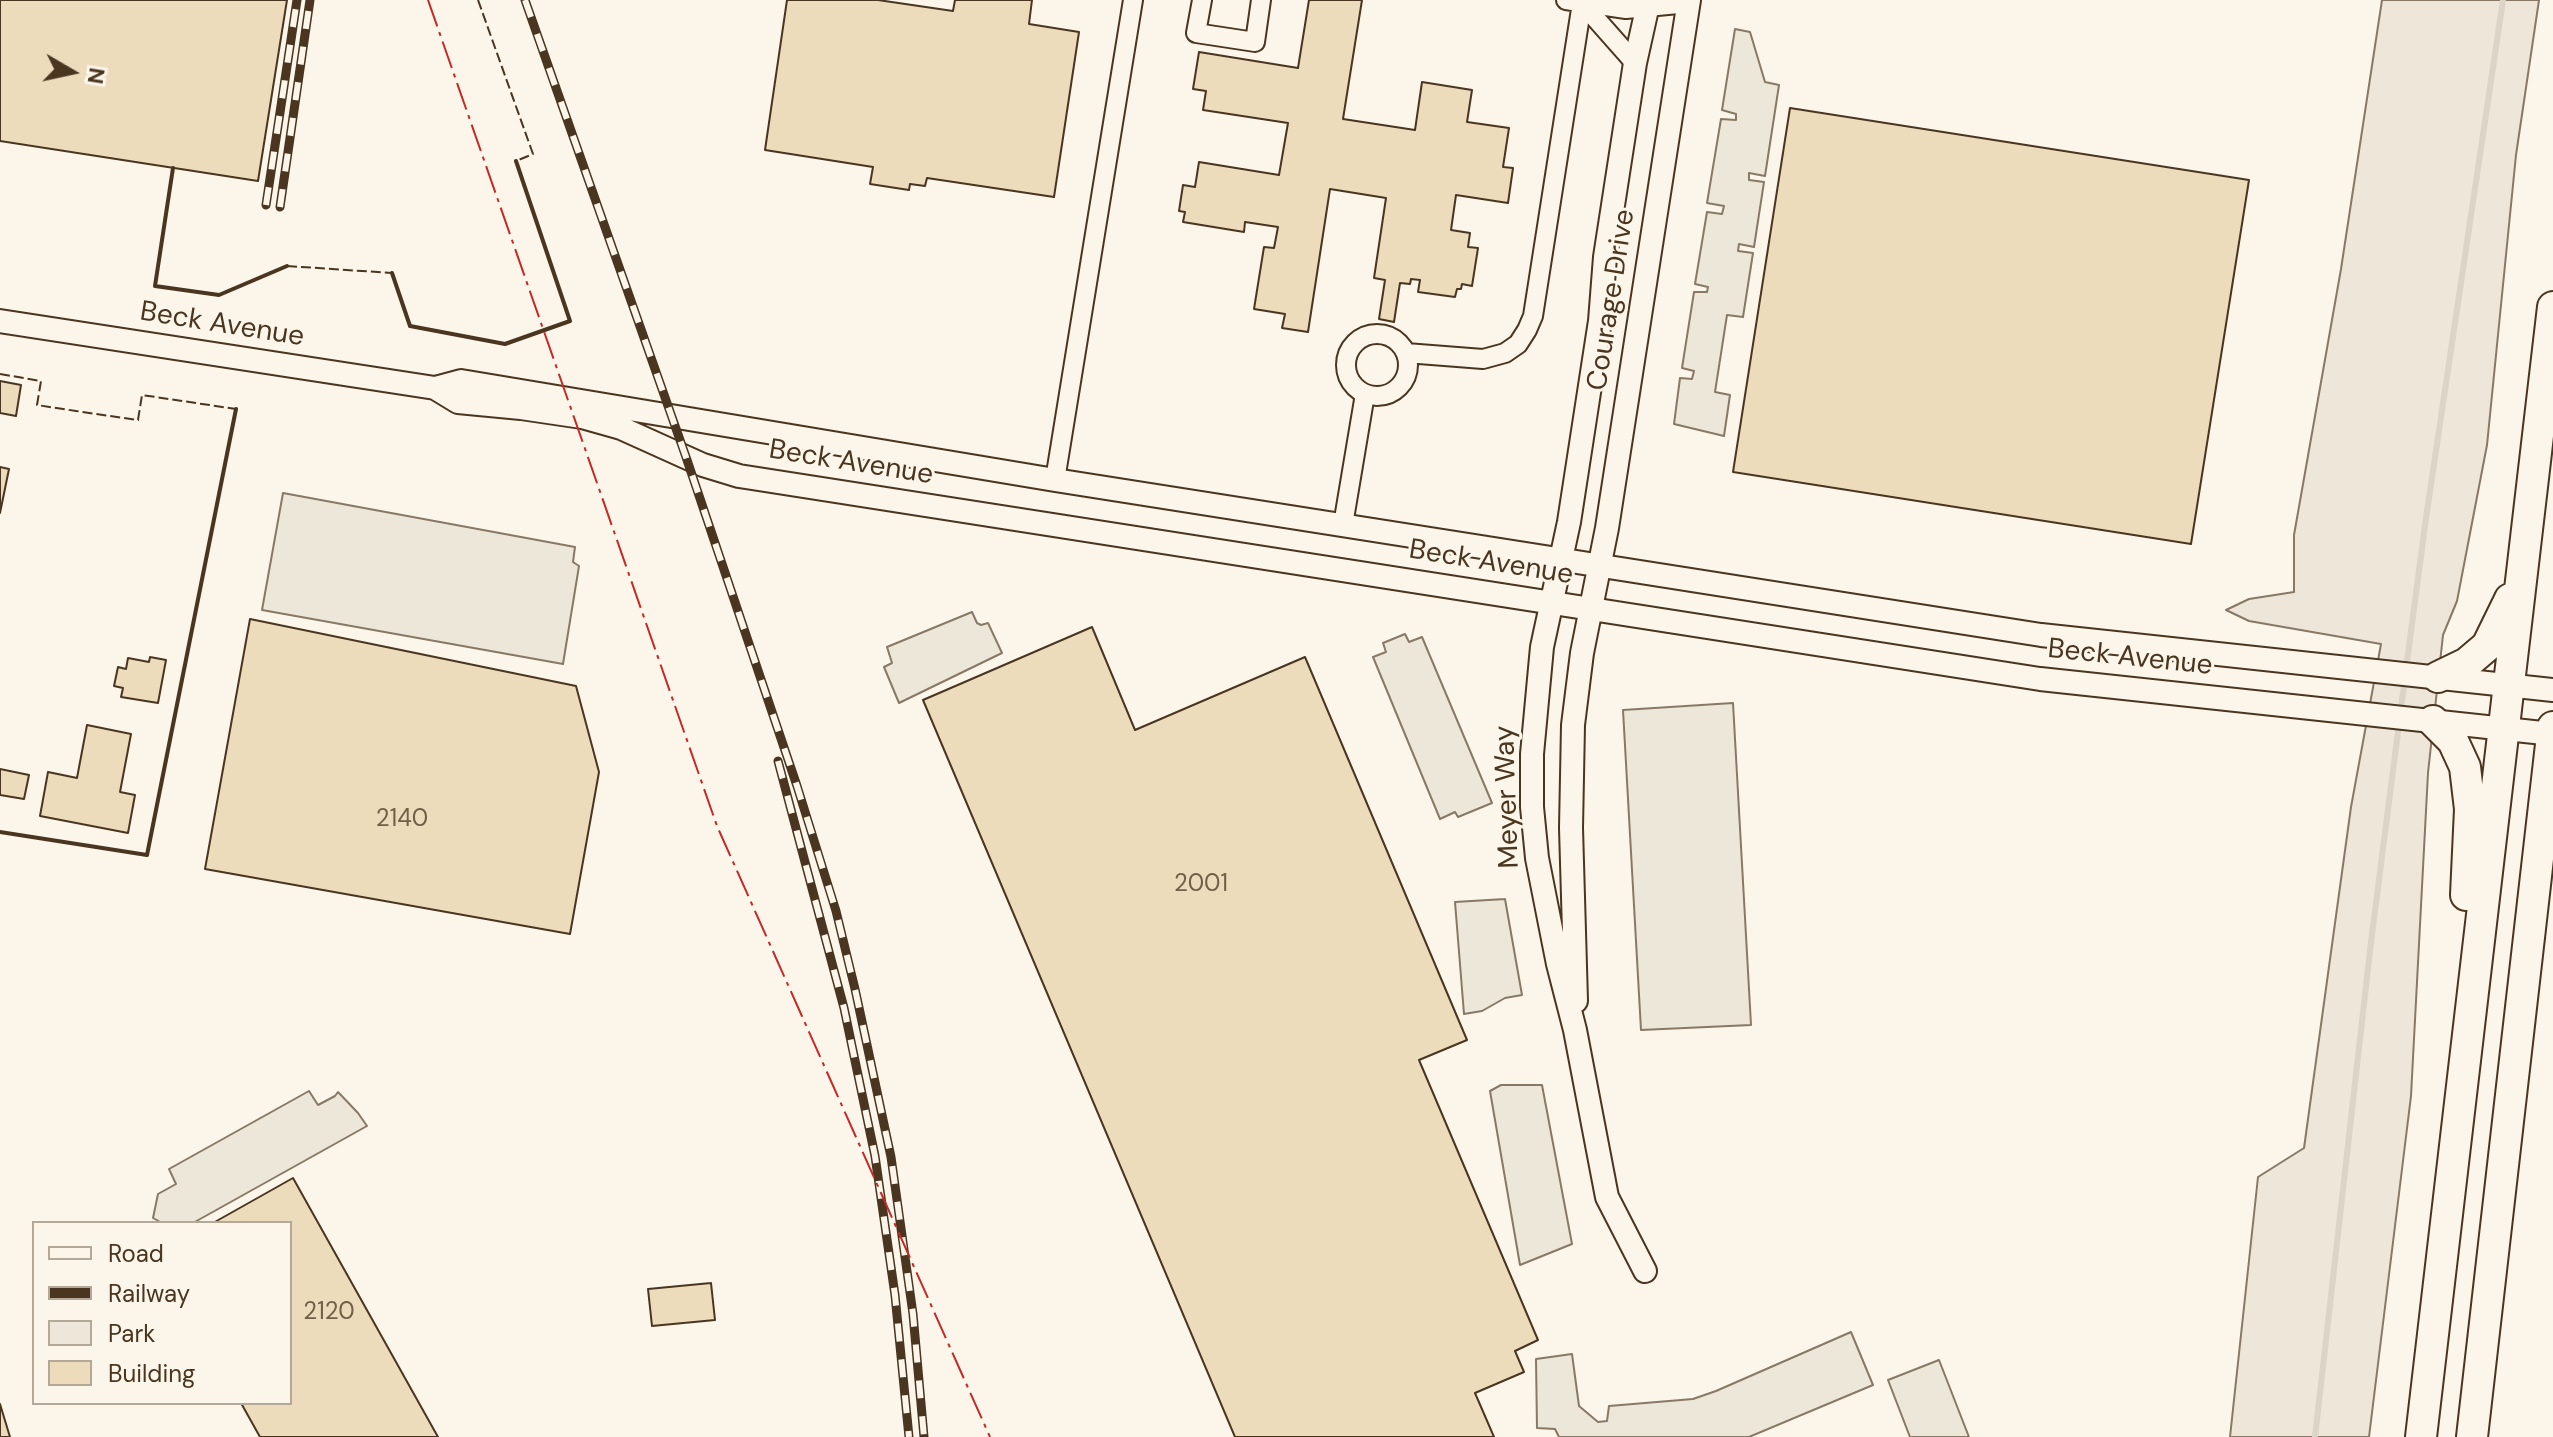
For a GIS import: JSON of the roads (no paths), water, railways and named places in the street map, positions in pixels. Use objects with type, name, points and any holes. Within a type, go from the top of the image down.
[{"type":"highway","points":[[2421,1437],[2553,307]]},
{"type":"highway","points":[[2438,677],[2467,663],[2487,646],[2520,579]]},
{"type":"highway","points":[[2433,721],[2453,741],[2465,767],[2470,809],[2464,927],[2472,1015]]},
{"type":"highway","points":[[2472,1437],[2553,727]]},
{"type":"highway","points":[[2535,882],[2553,839]]},
{"type":"street","points":[[1055,480],[1133,0]]},
{"type":"street","points":[[1202,0],[1196,33],[1255,42],[1261,0]]},
{"type":"street","points":[[1574,1],[1626,9],[1648,4],[1689,2]]},
{"type":"street","points":[[1574,1],[1635,63]]},
{"type":"street","points":[[1406,353],[1483,359],[1505,353],[1518,344],[1527,330],[1533,316],[1574,1]]},
{"type":"street","name":"Courage Drive","points":[[1591,609],[1689,2]]},
{"type":"street","name":"Courage Drive","points":[[1560,559],[1569,522],[1600,321],[1605,257],[1635,63],[1648,4]]},
{"type":"street","name":"Beck Avenue","points":[[0,321],[435,388],[458,402],[521,408],[606,423],[703,465],[739,476],[2040,679],[2553,734]]},
{"type":"street","points":[[1375,334],[1385,335],[1394,338],[1406,353],[1407,374],[1395,391],[1385,395],[1365,394],[1352,384],[1346,367],[1351,349],[1357,341],[1375,334]]},
{"type":"street","name":"Beck Avenue","points":[[435,388],[461,381],[1055,480],[2041,635],[2553,690]]},
{"type":"street","points":[[1343,525],[1365,394]]},
{"type":"street","name":"Meyer Way","points":[[1560,559],[1542,647],[1535,706],[1532,807],[1540,873],[1575,1030],[1607,1197],[1645,1271]]},
{"type":"street","name":"Meyer Way","points":[[1575,1030],[1571,828],[1573,725],[1591,609]]},
{"type":"waterway","points":[[2406,669],[2503,0]]},
{"type":"waterway","points":[[2400,713],[2405,680]]},
{"type":"waterway","points":[[2315,1437],[2399,724]]},
{"type":"railway","points":[[266,205],[297,0]]},
{"type":"railway","points":[[280,207],[310,0]]},
{"type":"railway","points":[[525,0],[686,457],[836,911],[891,1157],[913,1314],[924,1437]]},
{"type":"railway","points":[[778,761],[844,1008],[875,1156],[895,1295],[909,1437]]}]
